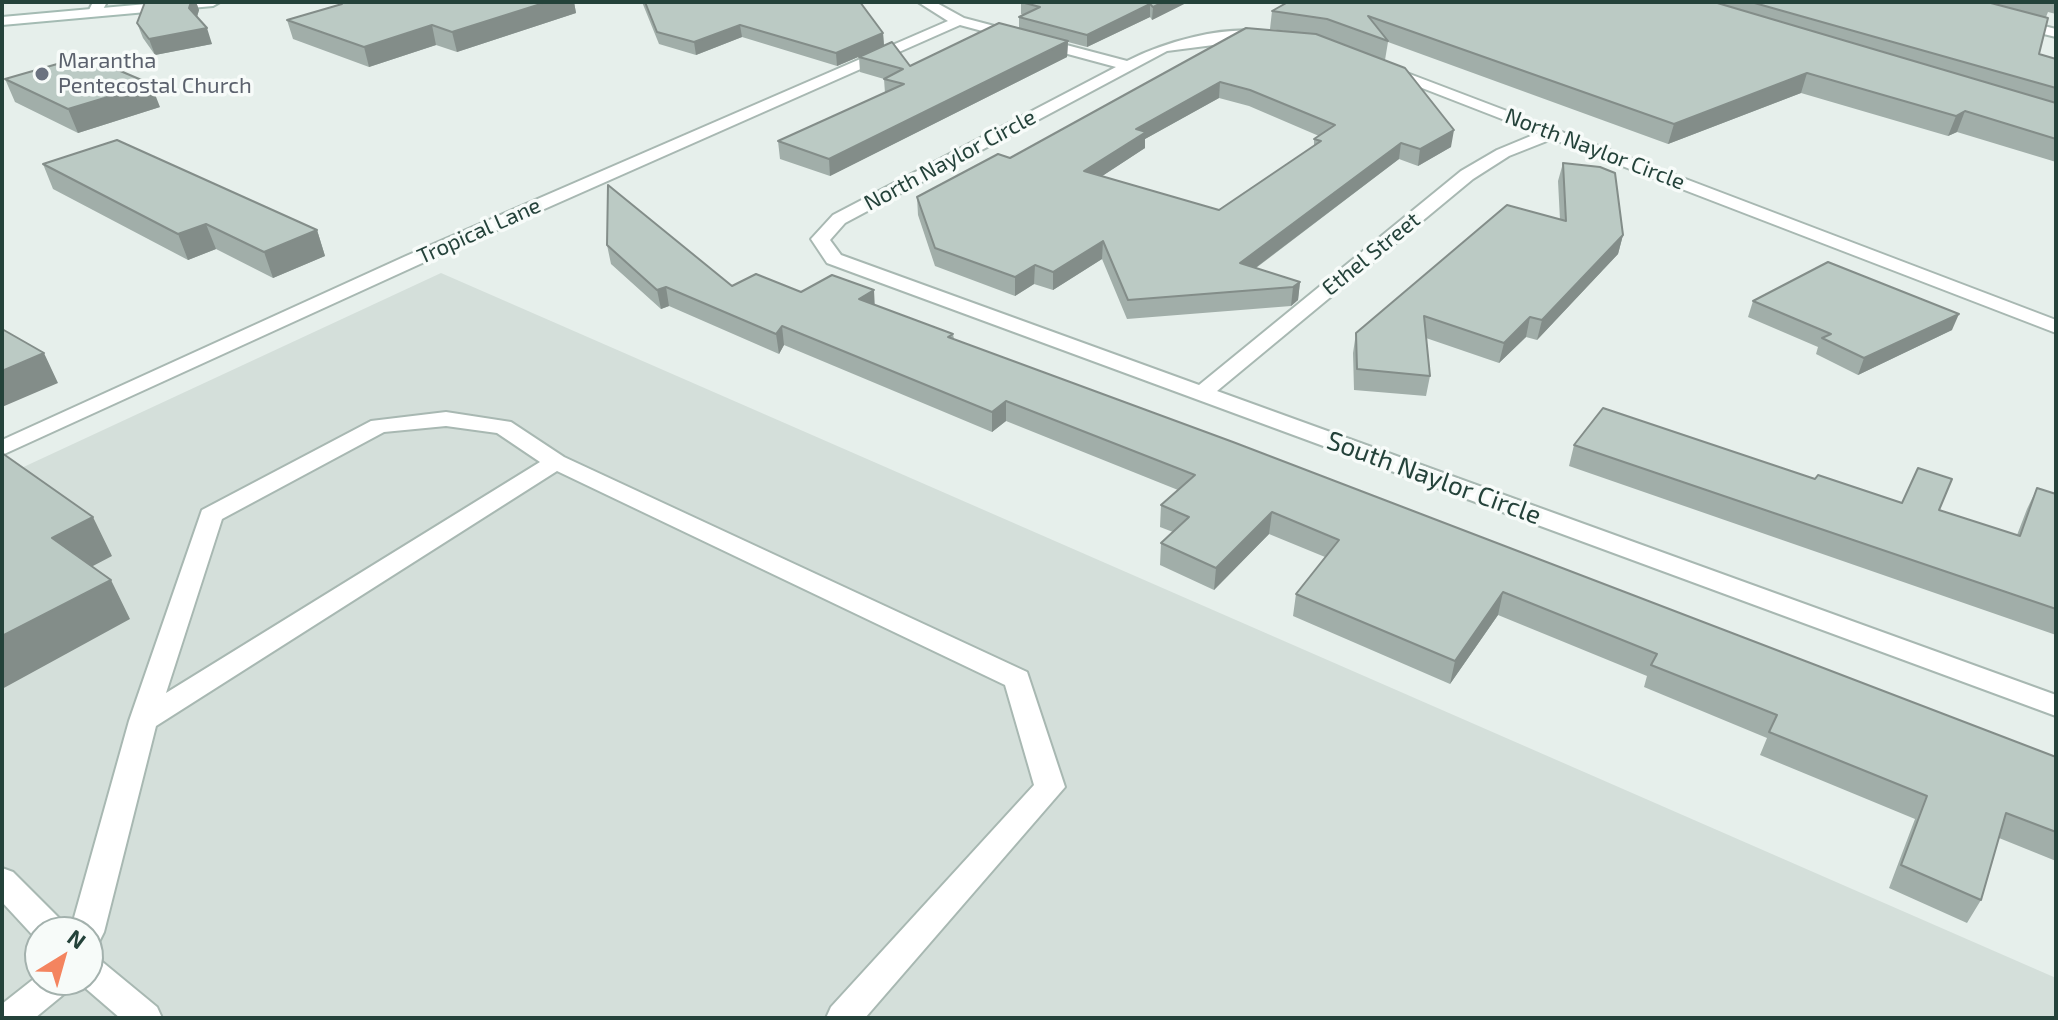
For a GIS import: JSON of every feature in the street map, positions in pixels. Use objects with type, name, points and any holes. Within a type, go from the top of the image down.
[{"type":"street","points":[[2,21],[97,7],[213,2]]},
{"type":"street","points":[[925,2],[959,21],[1127,65]]},
{"type":"street","points":[[2004,20],[2056,33]]},
{"type":"street","name":"Tropical Lane","points":[[2,448],[427,253],[959,21]]},
{"type":"street","name":"North Naylor Circle","points":[[820,239],[839,219],[1162,48],[1184,42],[1281,35]]},
{"type":"street","name":"North Naylor Circle","points":[[1363,60],[2056,327]]},
{"type":"street","name":"Ethel Street","points":[[1202,393],[1467,175],[1503,153],[1552,133]]},
{"type":"street","name":"South Naylor Circle","points":[[820,239],[834,259],[2056,706]]},
{"type":"street","points":[[91,916],[143,721],[211,515],[379,426],[446,419],[503,427],[556,462],[1017,679],[1050,787],[843,1018]]},
{"type":"street","points":[[143,721],[556,462]]},
{"type":"street","points":[[2,881],[36,916]]},
{"type":"street","points":[[104,983],[145,1018]]},
{"type":"street","points":[[10,1018],[37,996]]},
{"type":"shaded area","points":[[441,273],[2056,978],[2056,1018],[19,1018],[2,1000],[2,477]]},
{"type":"building","points":[[145,2],[191,2],[189,8],[207,28],[149,39],[137,23]]},
{"type":"building","points":[[342,2],[547,2],[452,32],[432,25],[364,47],[287,20]]},
{"type":"building","points":[[645,2],[860,2],[883,33],[836,53],[740,25],[694,42],[657,32]]},
{"type":"building","points":[[1021,2],[1164,2],[1153,7],[1150,4],[1087,35],[1019,17],[1040,7]]},
{"type":"building","points":[[1288,2],[1714,2],[2056,103],[2056,139],[1965,111],[1956,116],[1807,73],[1674,124],[1368,16],[1388,41],[1327,19],[1272,11]]},
{"type":"building","points":[[1751,2],[1987,2],[2048,18],[2039,54],[2056,59],[2056,88]]},
{"type":"building","points":[[999,23],[1068,41],[829,159],[778,141],[904,84],[884,79],[903,69],[859,57],[892,42],[910,66]]},
{"type":"building","points":[[1246,28],[1316,34],[1405,68],[1454,130],[1420,149],[1401,143],[1240,263],[1300,282],[1293,287],[1128,300],[1103,241],[1053,272],[1035,265],[1015,277],[935,248],[917,197],[998,154],[1010,158]],"holes":[[[1220,82],[1250,90],[1335,125],[1314,139],[1321,141],[1219,210],[1084,171],[1146,132],[1136,129]]]},
{"type":"building","points":[[85,56],[151,84],[68,109],[5,79]]},
{"type":"building","points":[[117,140],[317,230],[264,252],[206,224],[178,234],[43,164]]},
{"type":"building","points":[[1563,163],[1600,167],[1615,173],[1623,235],[1542,320],[1530,317],[1504,343],[1424,316],[1430,376],[1357,369],[1356,333],[1507,205],[1566,221]]},
{"type":"building","points":[[608,185],[732,286],[756,274],[801,292],[832,275],[874,290],[859,299],[953,334],[948,337],[1233,442],[2056,757],[2056,832],[2006,813],[1981,900],[1901,865],[1927,796],[1769,732],[1777,715],[1651,665],[1657,654],[1503,592],[1455,661],[1296,594],[1339,540],[1272,512],[1216,568],[1161,543],[1189,517],[1161,505],[1195,475],[1006,401],[992,412],[782,326],[776,334],[666,287],[657,290],[607,245]]},
{"type":"building","points":[[1828,262],[1959,314],[1864,358],[1822,338],[1831,334],[1753,301]]},
{"type":"building","points":[[2,329],[44,353],[2,371]]},
{"type":"building","points":[[1603,408],[1815,479],[1818,475],[1902,503],[1918,468],[1952,479],[1939,510],[2020,536],[2037,488],[2056,494],[2056,609],[1574,445]]},
{"type":"building","points":[[2,453],[93,517],[52,538],[111,580],[2,636]]},
{"type":"place","name":"Marantha Pentecostal Church","points":[[42,74]]}]
